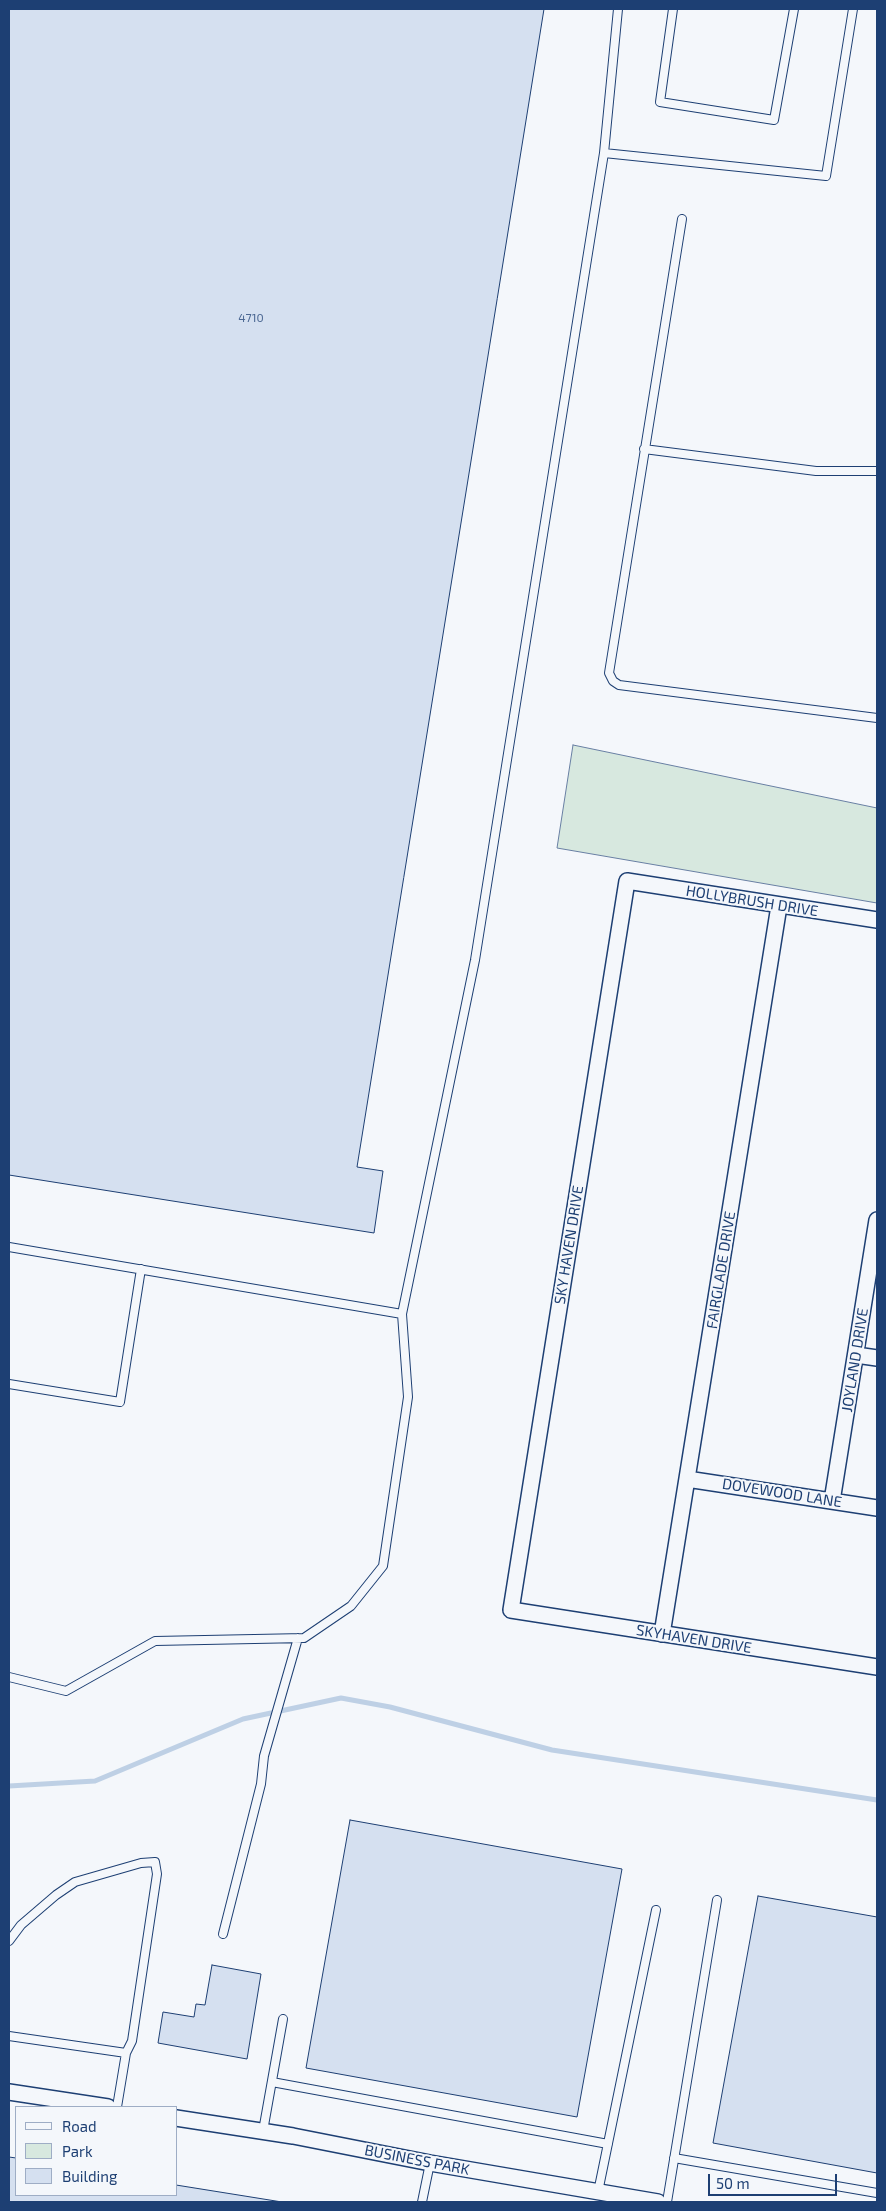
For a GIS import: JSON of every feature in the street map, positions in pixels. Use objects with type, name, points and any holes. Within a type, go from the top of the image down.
[{"type":"street","name":"HOLLYBRUSH DRIVE","points":[[627,881],[877,920]]},
{"type":"street","name":"SKY HAVEN DRIVE","points":[[511,1610],[627,881]]},
{"type":"street","name":"FAIRGLADE DRIVE","points":[[662,1634],[779,906]]},
{"type":"street","name":"JOYLAND DRIVE","points":[[832,1501],[877,1220]]},
{"type":"street","points":[[856,1355],[877,1358]]},
{"type":"street","name":"DOVEWOOD LANE","points":[[687,1478],[877,1508]]},
{"type":"street","name":"SKYHAVEN DRIVE","points":[[511,1610],[877,1667]]},
{"type":"street","points":[[9,2092],[101,2106]]},
{"type":"street","name":"BUSINESS PARK","points":[[178,2118],[263,2131],[430,2163],[658,2202]]},
{"type":"lane","points":[[9,1676],[66,1691],[155,1641],[304,1638],[351,1606],[383,1566],[408,1398],[402,1314],[475,960],[604,153],[618,9]]},
{"type":"lane","points":[[673,9],[660,102],[774,120],[794,9]]},
{"type":"lane","points":[[604,153],[826,176],[853,9]]},
{"type":"lane","points":[[682,219],[609,673],[613,681],[619,685],[877,718]]},
{"type":"lane","points":[[644,449],[816,471],[877,470]]},
{"type":"lane","points":[[9,1247],[402,1314]]},
{"type":"lane","points":[[9,1384],[120,1402],[141,1269]]},
{"type":"lane","points":[[223,1934],[261,1784],[264,1756],[298,1638]]},
{"type":"lane","points":[[9,1941],[21,1925],[56,1895],[75,1882],[141,1863],[155,1862],[157,1874],[132,2041],[126,2053],[117,2106]]},
{"type":"lane","points":[[667,2202],[717,1900]]},
{"type":"lane","points":[[598,2192],[656,1910]]},
{"type":"lane","points":[[263,2131],[283,2019]]},
{"type":"lane","points":[[9,2036],[126,2053]]},
{"type":"lane","points":[[272,2082],[608,2144]]},
{"type":"lane","points":[[674,2158],[877,2193]]},
{"type":"lane","points":[[422,2202],[430,2163]]},
{"type":"green space","points":[[573,745],[877,808],[877,903],[557,848]]},
{"type":"building","points":[[9,9],[544,9],[357,1167],[383,1171],[374,1233],[9,1175]]},
{"type":"building","points":[[350,1820],[622,1869],[577,2117],[306,2068]]},
{"type":"building","points":[[758,1896],[877,1917],[877,2173],[713,2143]]},
{"type":"building","points":[[212,1965],[261,1974],[247,2059],[158,2043],[163,2012],[194,2017],[196,2004],[205,2005]]},
{"type":"building","points":[[9,2157],[15,2158],[15,2196],[178,2196],[178,2185],[282,2202],[9,2202]]},
{"type":"waterway","points":[[9,1786],[95,1781],[243,1719],[341,1698],[390,1707],[552,1750],[877,1800]]}]
